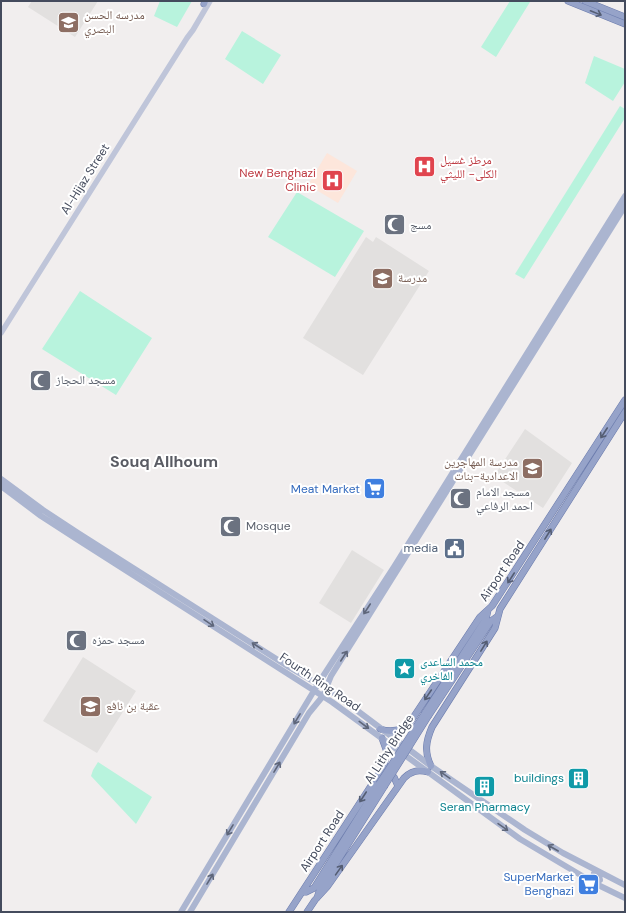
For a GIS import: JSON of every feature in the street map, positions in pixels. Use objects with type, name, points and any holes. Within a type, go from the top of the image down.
[{"type":"highway","points":[[568,1],[625,24]]},
{"type":"highway","points":[[585,1],[625,18]]},
{"type":"highway","name":"Airport Road","points":[[380,729],[391,731],[399,730],[409,724],[482,614],[492,606],[625,400]]},
{"type":"highway","name":"Airport Road","points":[[431,766],[427,757],[426,747],[432,728],[495,628],[500,609],[625,412]]},
{"type":"highway","name":"Al Lithy Bridge","points":[[302,892],[306,892],[314,888],[408,738],[486,619],[488,610]]},
{"type":"highway","name":"Al Lithy Bridge","points":[[317,898],[320,889],[384,787],[491,621],[498,616]]},
{"type":"highway","points":[[415,715],[420,724],[432,728]]},
{"type":"highway","name":"Airport Road","points":[[289,912],[380,772],[387,756],[386,747],[382,738]]},
{"type":"highway","points":[[307,912],[327,887],[404,778],[409,773],[417,771],[428,772]]},
{"type":"highway","points":[[380,772],[386,772],[392,775],[398,786]]},
{"type":"main road","name":"Al-Hijaz Street","points":[[1,333],[187,38],[206,2]]},
{"type":"main road","points":[[190,912],[309,713],[322,696],[326,688],[328,675],[625,196]]},
{"type":"main road","points":[[180,912],[318,684],[328,675],[625,206]]},
{"type":"main road","name":"Fourth Ring Road","points":[[1,479],[72,529],[335,694],[431,766],[525,830],[571,858],[625,885]]},
{"type":"main road","name":"Fourth Ring Road","points":[[1,486],[52,523],[322,696],[520,839],[594,883],[625,896]]},
{"type":"main road","points":[[310,679],[317,679],[328,675]]},
{"type":"main road","points":[[328,675],[335,694]]},
{"type":"main road","points":[[240,813],[247,817]]},
{"type":"main road","points":[[562,865],[573,867],[595,881],[599,881],[601,878],[599,876],[574,863],[571,858]]},
{"type":"main road","points":[[625,889],[613,883],[610,886],[610,888],[625,896]]},
{"type":"shaded area","name":"مدرسه الحسن البصري","points":[[32,1],[98,1],[75,37],[28,7]]},
{"type":"shaded area","points":[[327,153],[357,171],[338,203],[308,185]]},
{"type":"shaded area","points":[[366,237],[373,242],[376,237],[429,271],[363,375],[303,338]]},
{"type":"shaded area","name":"مدرسة المهاجرين الاعدادية-بنات","points":[[525,429],[572,463],[543,508],[494,476]]},
{"type":"shaded area","points":[[352,550],[384,570],[351,623],[319,603]]},
{"type":"shaded area","name":"عقبة بن نافع","points":[[83,657],[136,691],[97,753],[43,721]]},
{"type":"green space","points":[[160,1],[192,1],[177,27],[154,16]]},
{"type":"green space","points":[[510,1],[530,2],[496,57],[481,47]]},
{"type":"green space","points":[[242,31],[281,55],[263,84],[225,59]]},
{"type":"green space","points":[[594,56],[625,69],[625,82],[613,101],[585,83]]},
{"type":"green space","points":[[620,106],[625,109],[625,118],[524,279],[515,274]]},
{"type":"green space","points":[[297,192],[364,231],[335,277],[268,237]]},
{"type":"green space","points":[[80,291],[152,338],[116,395],[42,349]]},
{"type":"green space","points":[[98,762],[152,797],[136,824],[91,776]]},
{"type":"place","name":"مدرسه الحسن البصري","points":[[68,22]]},
{"type":"place","name":"مرطز غسيل الكلى- الليثي","points":[[425,167]]},
{"type":"place","name":"New Benghazi Clinic","points":[[332,180]]},
{"type":"place","name":"مسج","points":[[394,225]]},
{"type":"place","name":"مدرسة","points":[[382,278]]},
{"type":"place","name":"مسجد الحجاز","points":[[41,380]]},
{"type":"place","name":"مدرسة المهاجرين الاعدادية-بنات","points":[[533,469]]},
{"type":"place","name":"Meat Market","points":[[375,489]]},
{"type":"place","name":"مسجد الامام احمد الرفاعي","points":[[461,499]]},
{"type":"place","name":"Mosque","points":[[231,526]]},
{"type":"place","name":"media","points":[[454,548]]},
{"type":"place","name":"مسجد حمزه","points":[[76,640]]},
{"type":"place","name":"محمد الساعدى الفاخري","points":[[404,669]]},
{"type":"place","name":"عقبة بن نافع","points":[[90,706]]},
{"type":"place","name":"buildings","points":[[579,778]]},
{"type":"place","name":"Seran Pharmacy","points":[[485,786]]},
{"type":"place","name":"SuperMarket Benghazi","points":[[589,884]]},
{"type":"district","name":"Souq Allhoum","points":[[164,461]]}]
